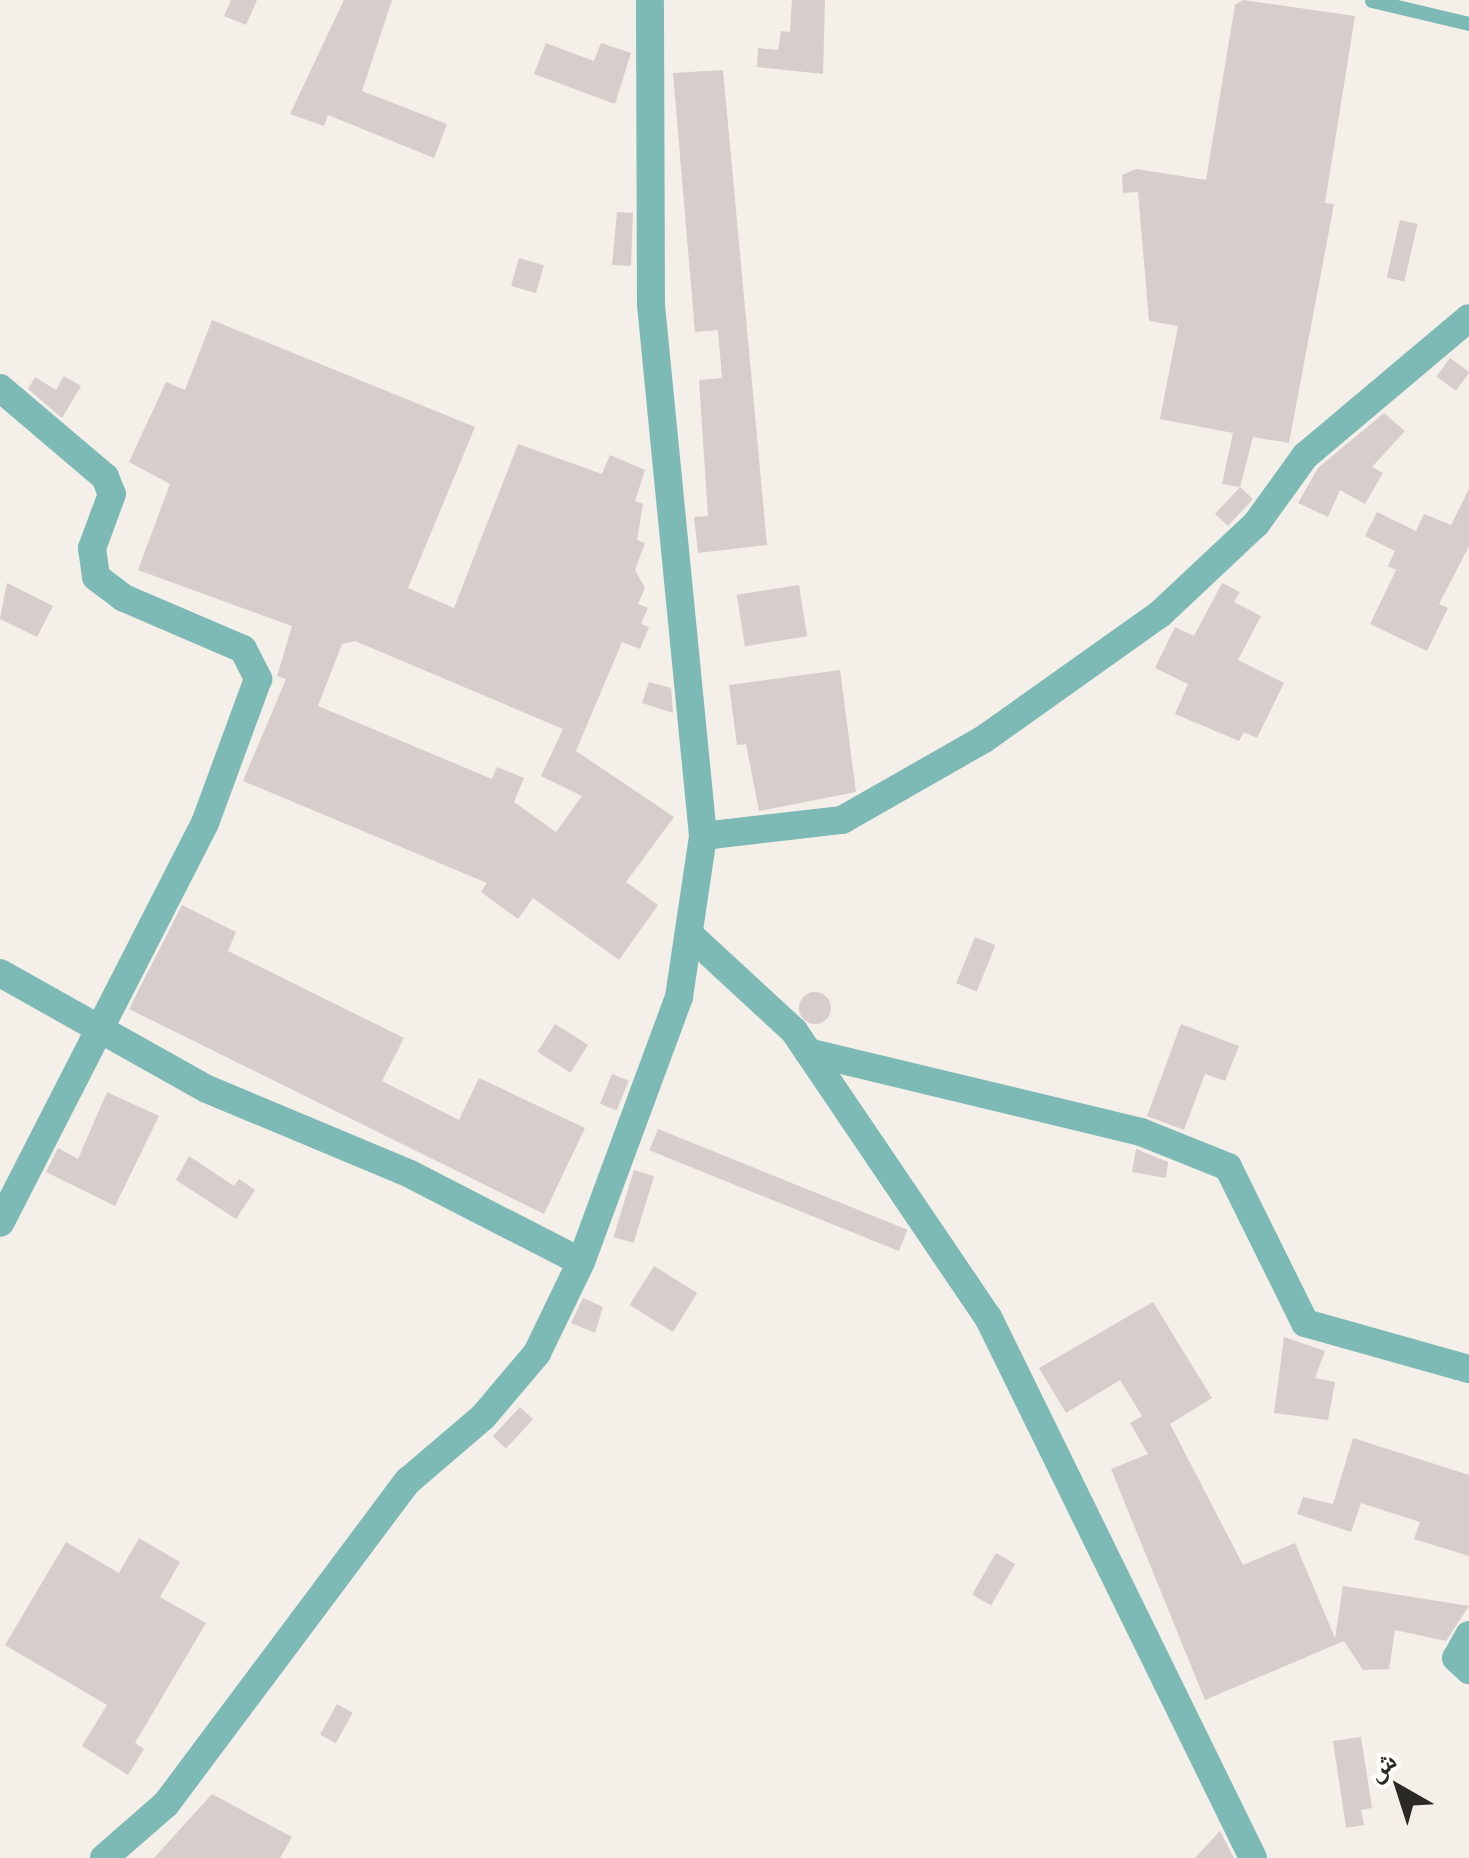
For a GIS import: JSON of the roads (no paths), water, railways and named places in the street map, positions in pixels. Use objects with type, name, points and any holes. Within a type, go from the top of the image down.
[{"type":"street","points":[[104,1858],[166,1804],[408,1482],[514,1384],[581,1262],[679,997],[702,836],[651,305],[650,0]]},
{"type":"street","points":[[702,836],[842,820],[984,739],[1160,614],[1256,524],[1305,456],[1469,318]]},
{"type":"street","points":[[0,388],[105,477],[112,494],[92,548],[96,577],[124,598],[243,649],[258,679],[204,823],[0,1223]]},
{"type":"street","points":[[690,935],[808,1052],[988,1317],[1252,1858]]},
{"type":"street","points":[[0,973],[98,1031],[581,1262]]},
{"type":"street","points":[[808,1052],[1140,1132],[1228,1167],[1305,1323],[1469,1369]]},
{"type":"street","points":[[1469,1634],[1456,1658],[1469,1670]]},
{"type":"lane","points":[[1372,1],[1469,24]]}]
